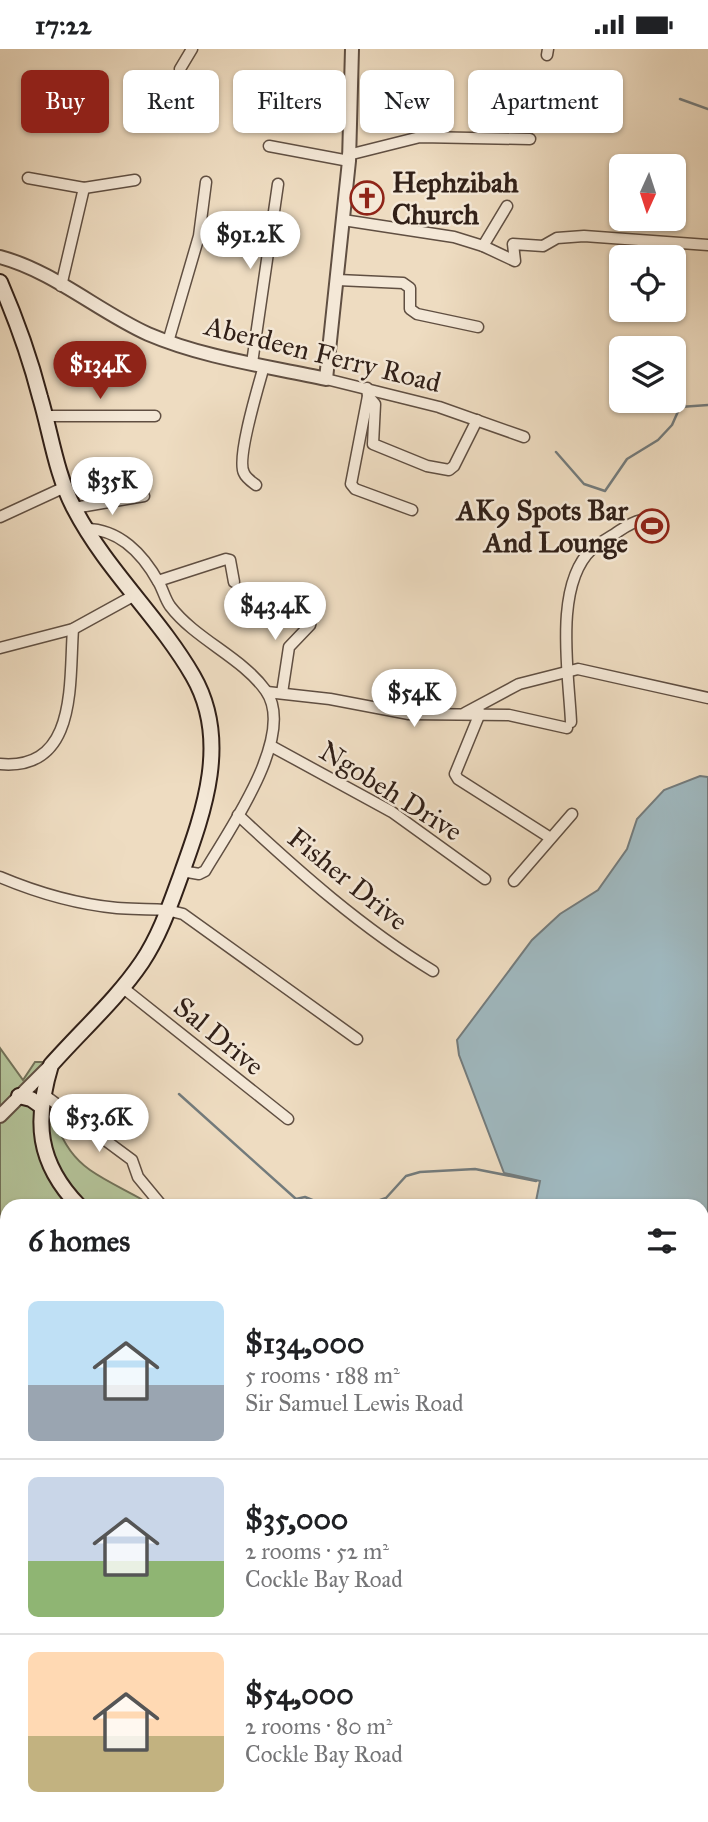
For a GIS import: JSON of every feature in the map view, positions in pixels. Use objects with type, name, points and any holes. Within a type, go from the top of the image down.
[{"type":"main road","points":[[0,282],[29,357],[65,487],[74,508],[133,596],[195,678],[212,730],[209,782],[182,871],[176,912],[122,987],[51,1065],[42,1100],[44,1147],[52,1173],[73,1199]]},
{"type":"main road","points":[[19,1097],[42,1100]]},
{"type":"street","points":[[180,69],[192,49]]},
{"type":"street","points":[[326,379],[338,280],[348,158],[352,49]]},
{"type":"street","points":[[269,146],[348,158],[420,137],[530,139]]},
{"type":"street","points":[[28,178],[84,188],[135,180]]},
{"type":"street","points":[[167,342],[199,236],[206,182]]},
{"type":"street","points":[[256,485],[245,475],[243,464],[258,365],[278,184]]},
{"type":"street","points":[[61,286],[84,188]]},
{"type":"street","points":[[483,246],[507,205]]},
{"type":"street","points":[[343,220],[429,231],[483,246],[515,261],[513,244],[543,246],[567,236],[708,245]]},
{"type":"street","name":"Aberdeen Ferry Road","points":[[0,257],[167,342],[326,379],[477,420],[524,436]]},
{"type":"street","points":[[338,280],[404,283],[410,288],[410,309],[417,314],[478,327]]},
{"type":"street","points":[[367,392],[375,404],[373,444],[441,470],[449,470],[454,466],[477,420]]},
{"type":"street","points":[[367,392],[351,484],[355,489],[412,510]]},
{"type":"street","points":[[45,416],[155,416]]},
{"type":"street","points":[[0,517],[65,487]]},
{"type":"street","points":[[74,508],[144,496]]},
{"type":"street","points":[[267,692],[409,714],[480,713],[569,725],[566,671],[571,594],[576,577],[591,549],[638,519],[652,520],[662,527]]},
{"type":"street","points":[[86,529],[110,531],[132,548],[158,581],[168,604],[177,614],[267,692],[272,714],[271,745],[238,815],[205,871],[199,874],[182,871]]},
{"type":"street","points":[[158,581],[226,559],[230,560],[233,582]]},
{"type":"street","points":[[0,648],[73,629],[133,596]]},
{"type":"street","points":[[282,693],[289,647],[314,619],[315,602]]},
{"type":"street","points":[[0,764],[20,764],[36,760],[56,740],[68,704],[73,629]]},
{"type":"street","points":[[464,713],[519,684],[578,669],[708,698]]},
{"type":"street","points":[[480,713],[455,774],[458,779],[549,837]]},
{"type":"street","name":"Ngobeh Drive","points":[[271,745],[393,812],[485,879]]},
{"type":"street","points":[[514,881],[549,837],[572,814]]},
{"type":"street","name":"Fisher Drive","points":[[238,815],[296,868],[386,942],[433,971]]},
{"type":"street","points":[[0,877],[70,901],[117,908],[176,912],[357,1039]]},
{"type":"street","name":"Sal Drive","points":[[122,987],[288,1119]]},
{"type":"street","points":[[0,1116],[51,1065]]},
{"type":"street","points":[[42,1100],[132,1160],[138,1177],[156,1199]]},
{"type":"green space","points":[[0,1048],[23,1080],[35,1062],[45,1062],[56,1122],[68,1148],[90,1170],[140,1199],[0,1199]]},
{"type":"water","points":[[700,776],[708,777],[708,1199],[536,1199],[540,1181],[504,1173],[459,1055],[457,1040],[532,940],[560,914],[598,890],[627,849],[637,819],[664,790]]},
{"type":"waterway","points":[[680,99],[708,109]]},
{"type":"waterway","points":[[556,452],[584,484],[605,491],[627,459],[658,440],[672,425],[680,407],[708,405]]},
{"type":"waterway","points":[[179,1094],[296,1199]]},
{"type":"waterway","points":[[383,1199],[406,1176],[420,1172],[475,1169],[536,1181]]},
{"type":"waterway","points":[[296,1199],[310,1199]]},
{"type":"place","name":"Hephzibah Church","points":[[367,198]]},
{"type":"place","name":"AK9 Spots Bar And Lounge","points":[[652,526]]}]
